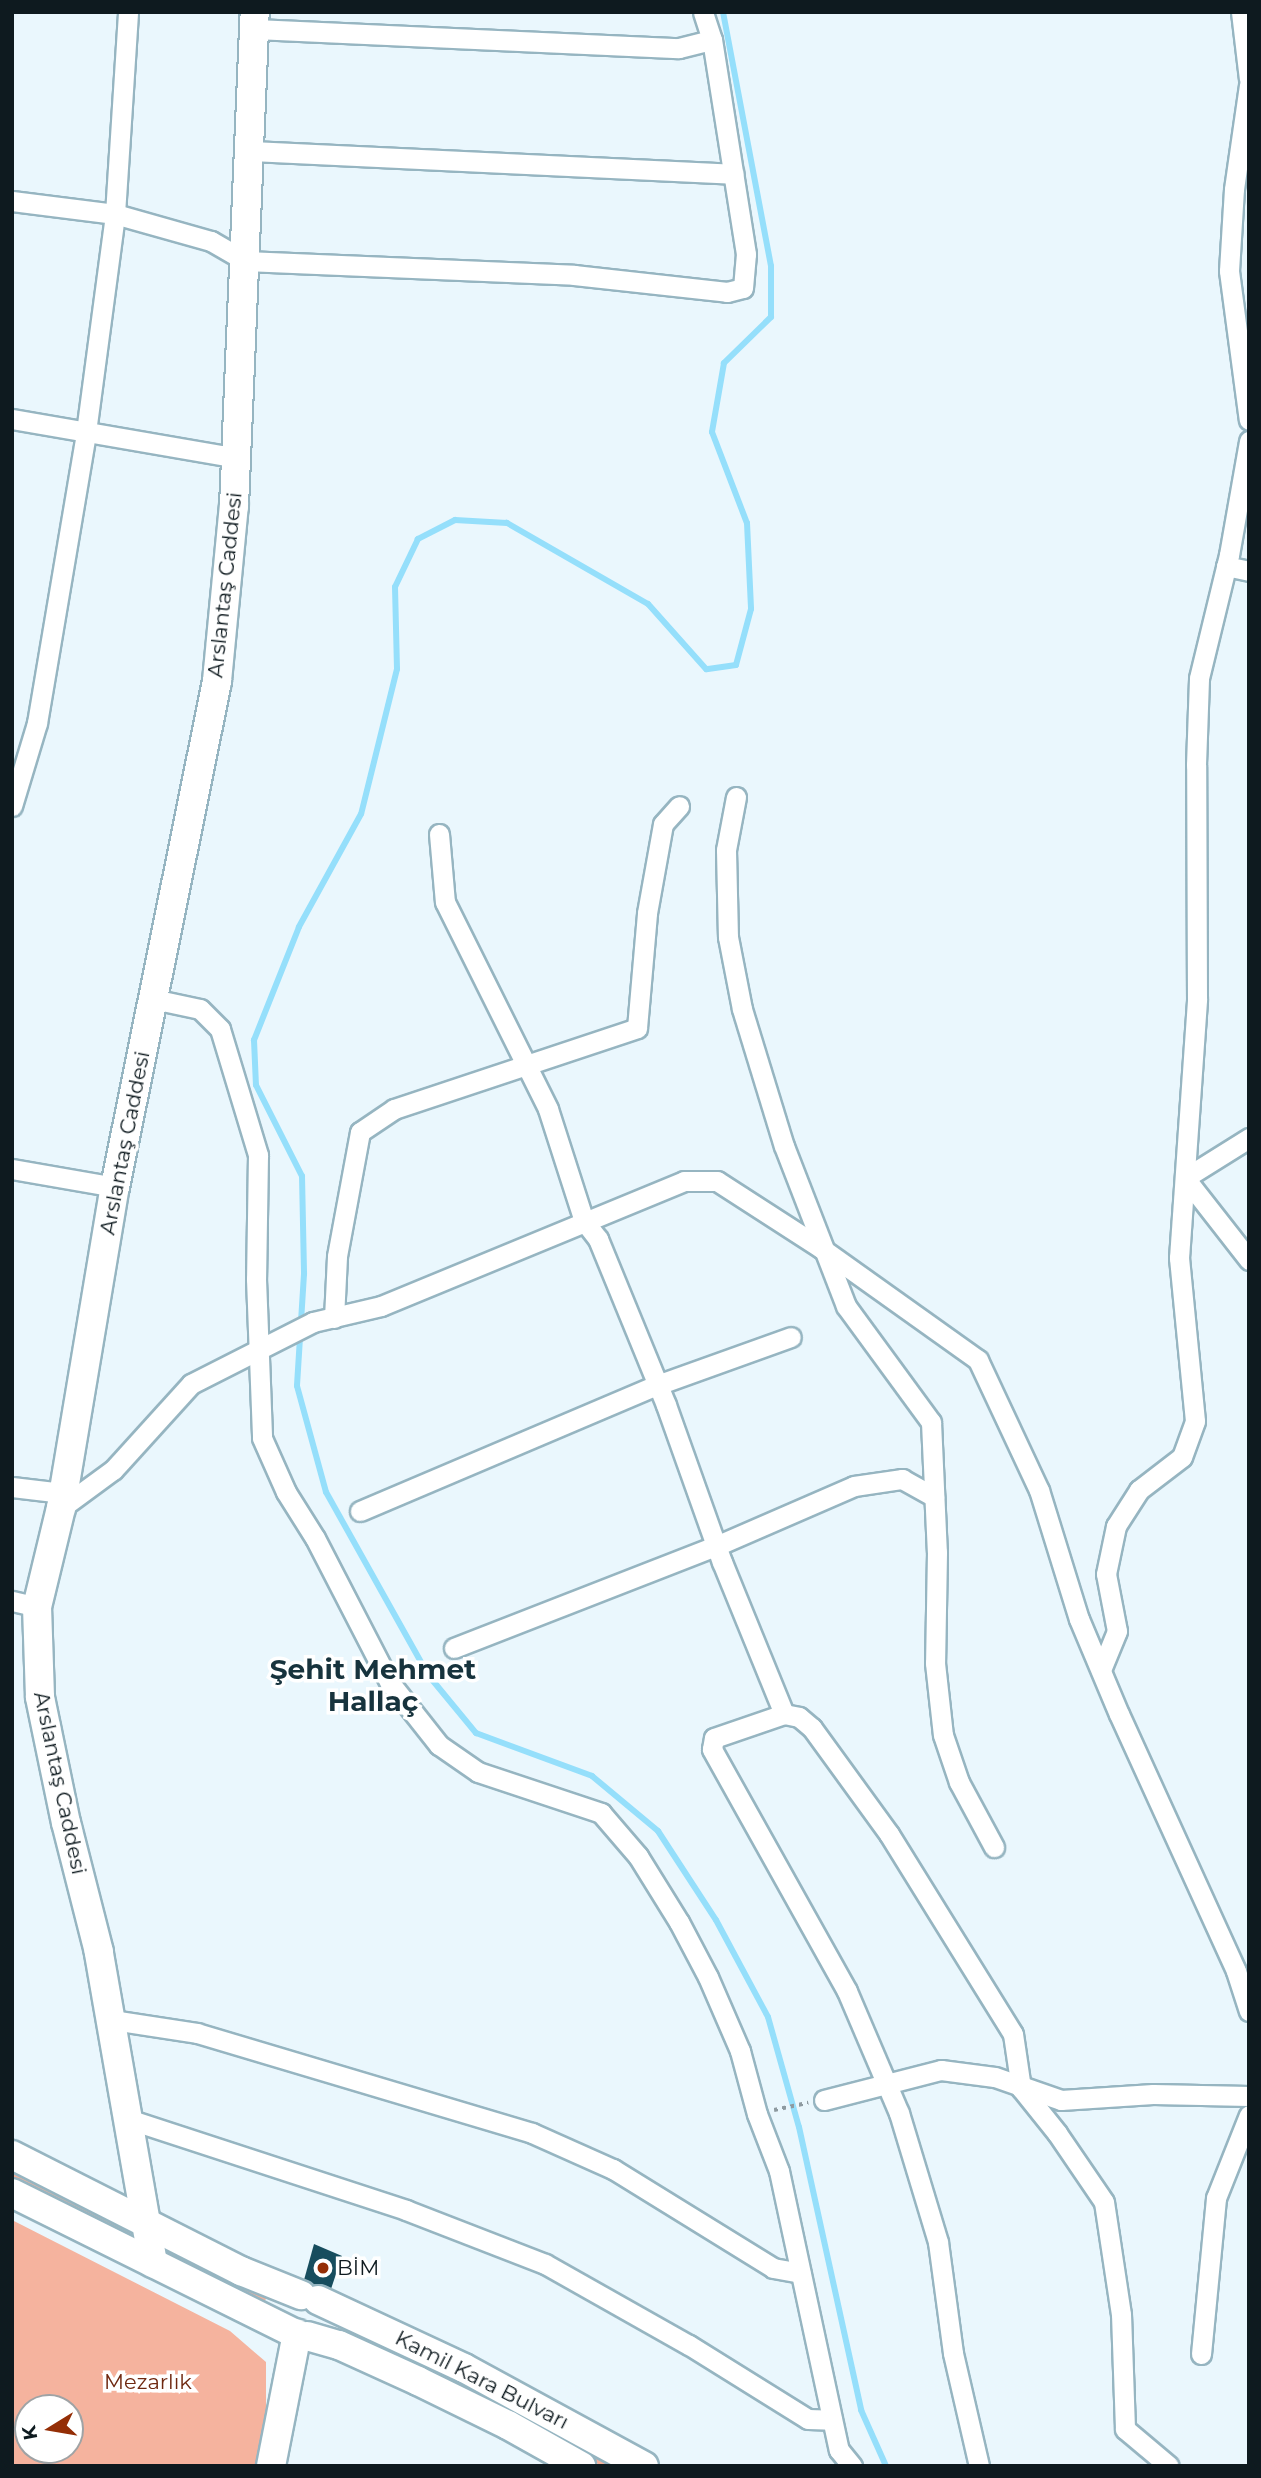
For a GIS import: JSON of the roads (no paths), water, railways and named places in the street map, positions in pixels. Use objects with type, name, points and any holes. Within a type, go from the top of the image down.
[{"type":"main road","name":"Arslantaş Caddesi","points":[[153,2263],[113,2020],[42,1710],[25,1604],[62,1500],[115,1187],[217,681],[231,553],[237,458],[255,21]]},
{"type":"main road","name":"Kamil Kara Bulvarı","points":[[12,2155],[241,2271],[310,2297],[476,2374],[644,2466]]},
{"type":"main road","name":"Kamil Kara Bulvarı","points":[[12,2193],[299,2334],[340,2345],[418,2381],[508,2425],[581,2466]]},
{"type":"main road","points":[[271,2466],[299,2334],[285,2319],[285,2310],[289,2302],[310,2297]]},
{"type":"street","points":[[12,806],[37,723],[86,432],[115,214],[128,12]]},
{"type":"street","points":[[12,201],[115,214],[211,241],[245,261],[574,275],[727,292],[743,288],[747,254],[712,40],[703,12]]},
{"type":"street","points":[[1241,12],[1249,79]]},
{"type":"street","points":[[255,21],[679,48],[712,40]]},
{"type":"street","points":[[1249,85],[1243,162],[1229,271],[1249,420]]},
{"type":"street","points":[[250,151],[733,174]]},
{"type":"street","points":[[12,419],[237,458]]},
{"type":"street","points":[[1101,1670],[1117,1631],[1106,1574],[1116,1526],[1139,1490],[1182,1457],[1195,1421],[1179,1258],[1197,999],[1196,765],[1199,678],[1226,566],[1249,441]]},
{"type":"street","points":[[1226,566],[1249,571]]},
{"type":"street","points":[[736,797],[726,850],[727,937],[745,1022],[783,1146],[846,1306],[931,1422],[937,1552],[935,1663],[943,1735],[958,1782],[995,1847]]},
{"type":"street","points":[[334,1318],[337,1256],[360,1132],[394,1109],[637,1028],[647,913],[663,824],[679,806]]},
{"type":"street","points":[[439,834],[445,901],[548,1109],[584,1221],[598,1239],[784,1714]]},
{"type":"street","points":[[153,999],[200,1009],[220,1029],[258,1155],[256,1279],[266,1348],[262,1438],[286,1492],[316,1538],[390,1683],[439,1745],[478,1772],[601,1813],[638,1856],[679,1922],[708,1977],[740,2051],[757,2114],[779,2171],[839,2450],[852,2466]]},
{"type":"street","points":[[1185,1178],[1249,1138]]},
{"type":"street","points":[[12,1169],[115,1187]]},
{"type":"street","points":[[1185,1178],[1249,1260]]},
{"type":"street","points":[[12,1487],[62,1500],[113,1469],[191,1384],[313,1322],[382,1306],[684,1181],[717,1181],[821,1248],[978,1360],[1039,1490],[1079,1619],[1247,1997]]},
{"type":"street","points":[[360,1511],[657,1385],[791,1337]]},
{"type":"street","points":[[454,1647],[716,1546],[854,1486],[902,1479],[934,1497]]},
{"type":"street","points":[[979,2466],[953,2353],[938,2242],[899,2113],[847,1992],[712,1749],[714,1738],[784,1714],[799,1717],[811,1728],[889,1834],[956,1938],[1013,2034],[1021,2088],[1057,2133],[1104,2202],[1121,2314],[1125,2429],[1169,2466]]},
{"type":"street","points":[[113,2020],[197,2033],[531,2133],[613,2169],[773,2268],[801,2273]]},
{"type":"street","points":[[824,2100],[941,2070],[995,2077],[1061,2100],[1153,2094],[1249,2096]]},
{"type":"street","points":[[1201,2354],[1216,2198],[1249,2115]]},
{"type":"street","points":[[128,2119],[406,2210],[545,2264],[690,2345],[808,2418],[832,2420]]},
{"type":"waterway","points":[[723,12],[771,266],[771,317],[724,363],[712,432],[747,523],[751,609],[736,665],[706,669],[648,604],[507,523],[455,520],[418,539],[395,587],[397,669],[361,814],[299,927],[254,1040],[256,1085],[302,1176],[304,1274],[297,1386],[326,1492],[429,1676],[476,1733],[592,1776],[658,1831],[716,1920],[768,2017],[799,2127],[861,2410],[886,2466]]},
{"type":"place","name":"BİM","points":[[323,2268]]},
{"type":"district","name":"Şehit Mehmet Hallaç","points":[[373,1685]]},
{"type":"park label","name":"Mezarlık","points":[[148,2382]]}]
